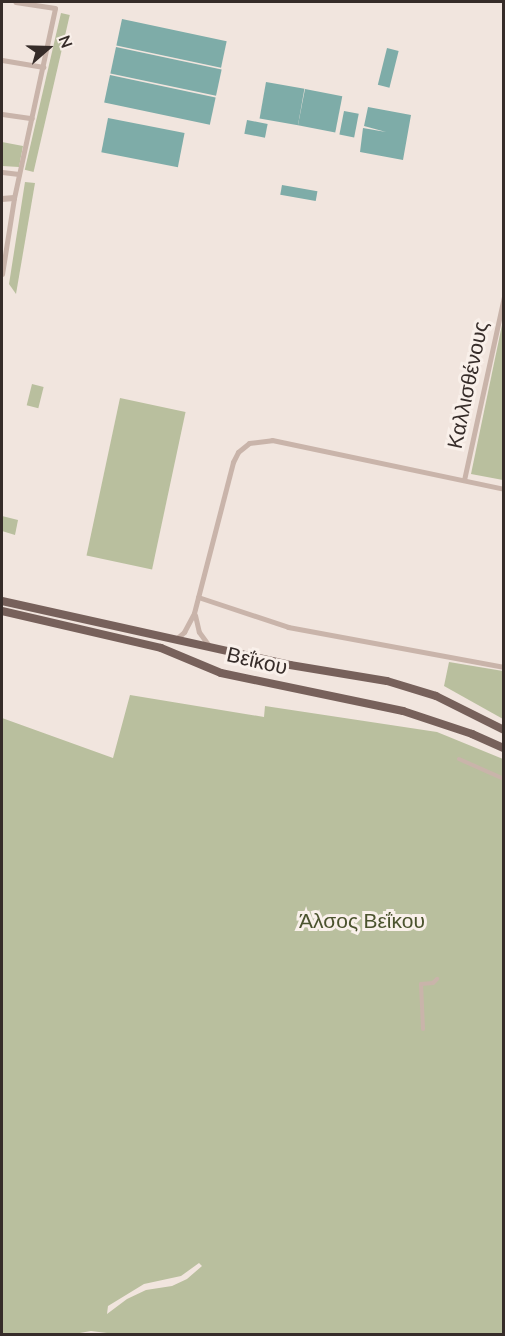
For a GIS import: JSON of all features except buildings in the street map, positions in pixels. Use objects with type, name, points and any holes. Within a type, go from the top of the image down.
[{"type":"main road","name":"Βεΐκου","points":[[2,601],[210,648],[403,685],[436,696],[504,730]]},
{"type":"main road","name":"Βεΐκου","points":[[2,611],[161,648],[221,673],[404,711],[504,748]]},
{"type":"street","points":[[2,274],[14,198],[55,8],[15,2]]},
{"type":"street","points":[[2,60],[43,67]]},
{"type":"street","points":[[2,114],[32,118]]},
{"type":"street","points":[[2,172],[19,174]]},
{"type":"street","points":[[2,199],[14,198]]},
{"type":"street","name":"Καλλισθένους","points":[[464,480],[504,296]]},
{"type":"street","points":[[174,639],[182,635],[194,613],[233,462],[238,452],[249,443],[272,440],[504,489]]},
{"type":"street","points":[[198,597],[288,627],[504,667]]},
{"type":"street","points":[[194,613],[199,632],[210,648]]},
{"type":"street","points":[[459,759],[504,779]]},
{"type":"street","points":[[423,1029],[421,984],[433,983],[437,979]]},
{"type":"green space","points":[[61,13],[70,15],[34,172],[25,170]]},
{"type":"green space","points":[[2,142],[23,146],[19,167],[2,166]]},
{"type":"green space","points":[[25,182],[35,183],[16,294],[9,284]]},
{"type":"green space","points":[[503,320],[504,480],[471,474]]},
{"type":"green space","points":[[32,384],[44,387],[38,408],[27,405]]},
{"type":"green space","points":[[120,398],[186,412],[152,569],[87,555]]},
{"type":"green space","points":[[2,516],[18,520],[15,535],[2,531]]},
{"type":"green space","points":[[449,662],[503,671],[503,719],[444,686]]},
{"type":"green space","name":"Άλσος Βεΐκου","points":[[130,695],[264,717],[265,706],[437,732],[503,759],[503,1334],[115,1334],[91,1331],[74,1334],[2,1334],[2,718],[113,758]],"holes":[[[199,1263],[202,1266],[187,1279],[172,1286],[146,1290],[127,1299],[107,1314],[108,1306],[144,1284],[181,1276]]]},
{"type":"water","points":[[122,19],[227,41],[221,68],[116,45]]},
{"type":"water","points":[[116,47],[222,69],[216,96],[110,73]]},
{"type":"water","points":[[387,48],[399,51],[389,88],[378,85]]},
{"type":"water","points":[[110,75],[216,97],[210,125],[104,102]]},
{"type":"water","points":[[266,82],[304,89],[298,125],[260,118]]},
{"type":"water","points":[[305,89],[342,96],[335,133],[298,125]]},
{"type":"water","points":[[368,107],[411,115],[403,160],[360,152],[363,128],[386,132],[364,126]]},
{"type":"water","points":[[344,111],[359,114],[354,137],[339,135]]},
{"type":"water","points":[[108,118],[185,133],[178,167],[101,152]]},
{"type":"water","points":[[247,120],[268,124],[265,138],[244,134]]},
{"type":"water","points":[[282,185],[317,191],[316,201],[280,195]]}]
